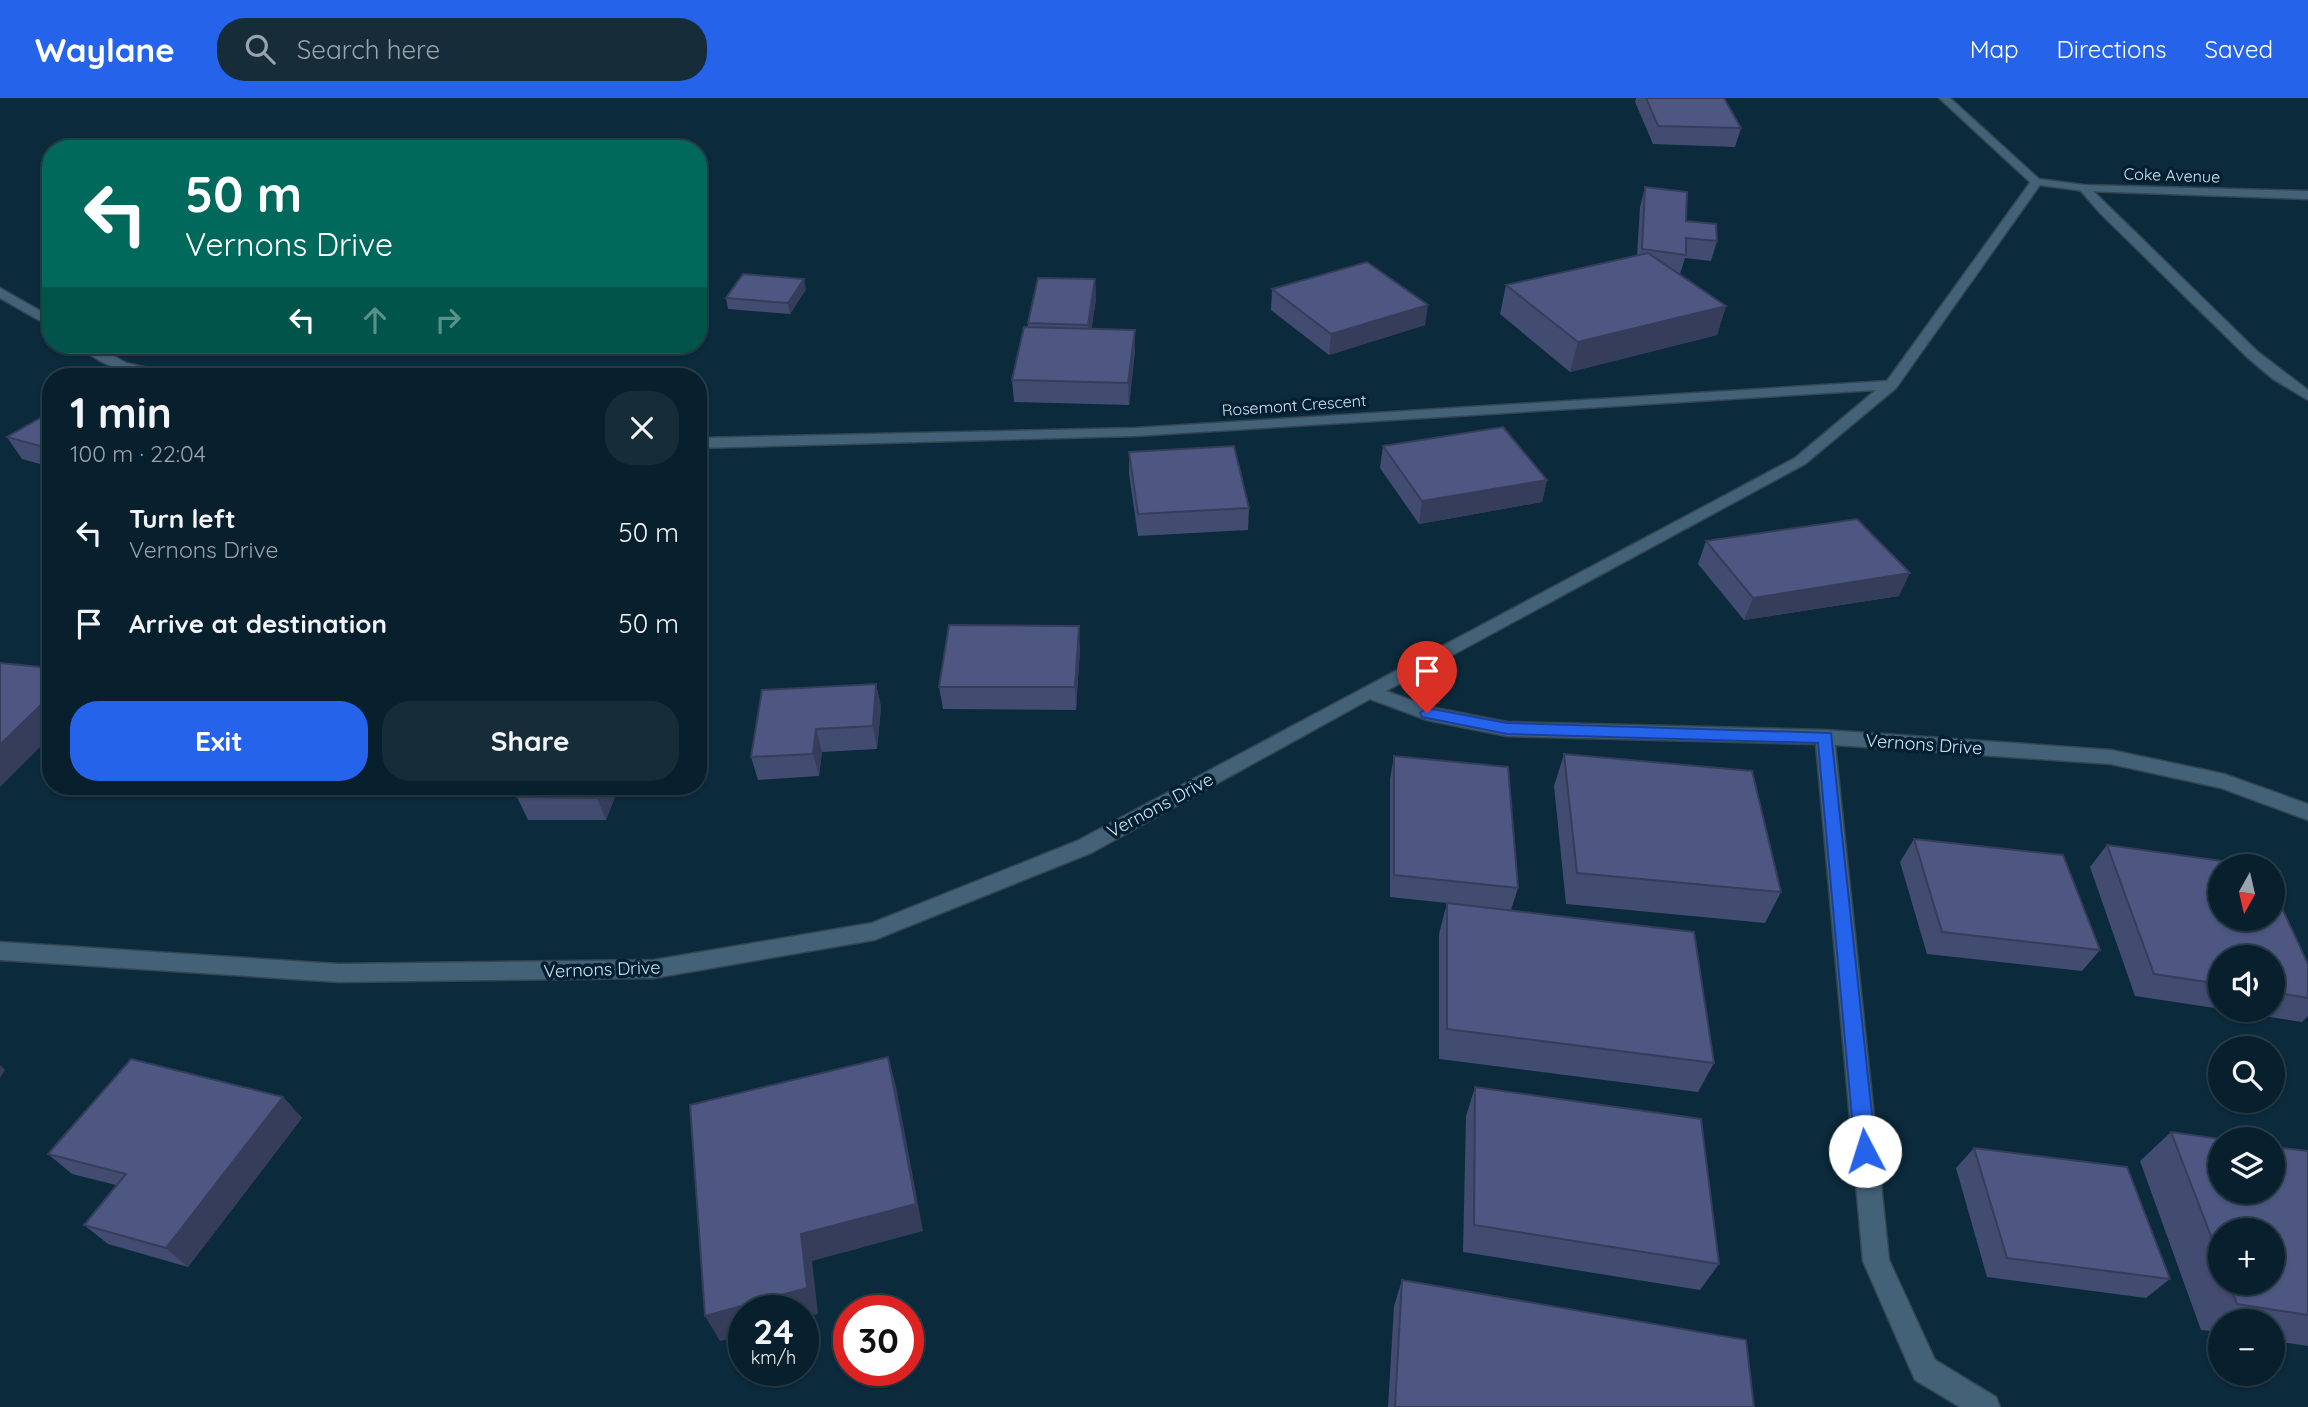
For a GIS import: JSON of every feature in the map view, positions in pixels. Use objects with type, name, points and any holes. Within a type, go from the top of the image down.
[{"type":"street","points":[[1369,692],[1800,461],[1891,385],[2036,182],[1944,98]]},
{"type":"street","name":"Coke Avenue","points":[[2036,182],[2084,188],[2308,195]]},
{"type":"street","points":[[2084,188],[2104,211],[2253,355],[2308,396]]},
{"type":"street","points":[[0,292],[42,318]]},
{"type":"street","points":[[101,354],[130,368]]},
{"type":"street","name":"Rosemont Crescent","points":[[707,443],[1135,432],[1891,385]]},
{"type":"street","name":"Vernons Drive","points":[[0,951],[339,973],[654,969],[874,931],[1084,847],[1369,692],[1427,713],[1507,729],[1825,737],[2112,757],[2224,781],[2308,812]]},
{"type":"street","points":[[1825,737],[1876,1261],[1925,1370],[1986,1407]]},
{"type":"building","points":[[1646,98],[1724,98],[1741,128],[1658,126]]},
{"type":"building","points":[[1645,187],[1687,192],[1686,221],[1716,224],[1717,241],[1686,238],[1686,255],[1642,249]]},
{"type":"building","points":[[1648,253],[1726,306],[1578,342],[1506,285]]},
{"type":"building","points":[[1367,262],[1428,305],[1331,334],[1272,289]]},
{"type":"building","points":[[743,274],[804,279],[788,303],[726,298]]},
{"type":"building","points":[[1038,278],[1095,279],[1088,325],[1028,323]]},
{"type":"building","points":[[1024,327],[1135,330],[1128,383],[1012,380]]},
{"type":"building","points":[[42,417],[42,447],[7,437]]},
{"type":"building","points":[[1503,427],[1547,480],[1422,501],[1383,446]]},
{"type":"building","points":[[1234,446],[1249,508],[1138,514],[1129,452]]},
{"type":"building","points":[[1857,519],[1910,573],[1753,598],[1706,541]]},
{"type":"building","points":[[949,625],[1079,626],[1075,687],[939,687]]},
{"type":"building","points":[[0,663],[42,667],[42,704],[0,745]]},
{"type":"building","points":[[876,684],[873,726],[816,729],[813,754],[751,757],[762,690]]},
{"type":"building","points":[[1564,754],[1752,771],[1781,892],[1577,873]]},
{"type":"building","points":[[1394,756],[1508,767],[1518,888],[1394,875]]},
{"type":"building","points":[[518,795],[598,795],[597,798],[517,797]]},
{"type":"building","points":[[1914,839],[2063,855],[2100,950],[1942,932]]},
{"type":"building","points":[[2107,845],[2208,859],[2208,931],[2286,931],[2286,917],[2308,964],[2308,998],[2285,994],[2285,945],[2208,945],[2208,982],[2154,974]]},
{"type":"building","points":[[1447,903],[1694,932],[1714,1063],[1447,1029]]},
{"type":"building","points":[[888,1057],[916,1204],[801,1234],[807,1288],[782,1295],[728,1295],[728,1310],[705,1316],[690,1105]]},
{"type":"building","points":[[131,1059],[283,1097],[166,1248],[84,1225],[126,1174],[48,1154]]},
{"type":"building","points":[[1475,1087],[1701,1119],[1719,1264],[1474,1225]]},
{"type":"building","points":[[2171,1132],[2208,1137],[2208,1204],[2285,1204],[2285,1148],[2308,1151],[2308,1315],[2285,1311],[2285,1309],[2237,1304],[2234,1295],[2285,1295],[2285,1218],[2208,1218],[2208,1228]]},
{"type":"building","points":[[1974,1148],[2127,1167],[2170,1279],[2007,1258]]},
{"type":"building","points":[[1402,1280],[1746,1340],[1754,1407],[1395,1407]]},
{"type":"route","points":[[1427,713],[1507,729],[1825,737],[1865,1151]]}]
